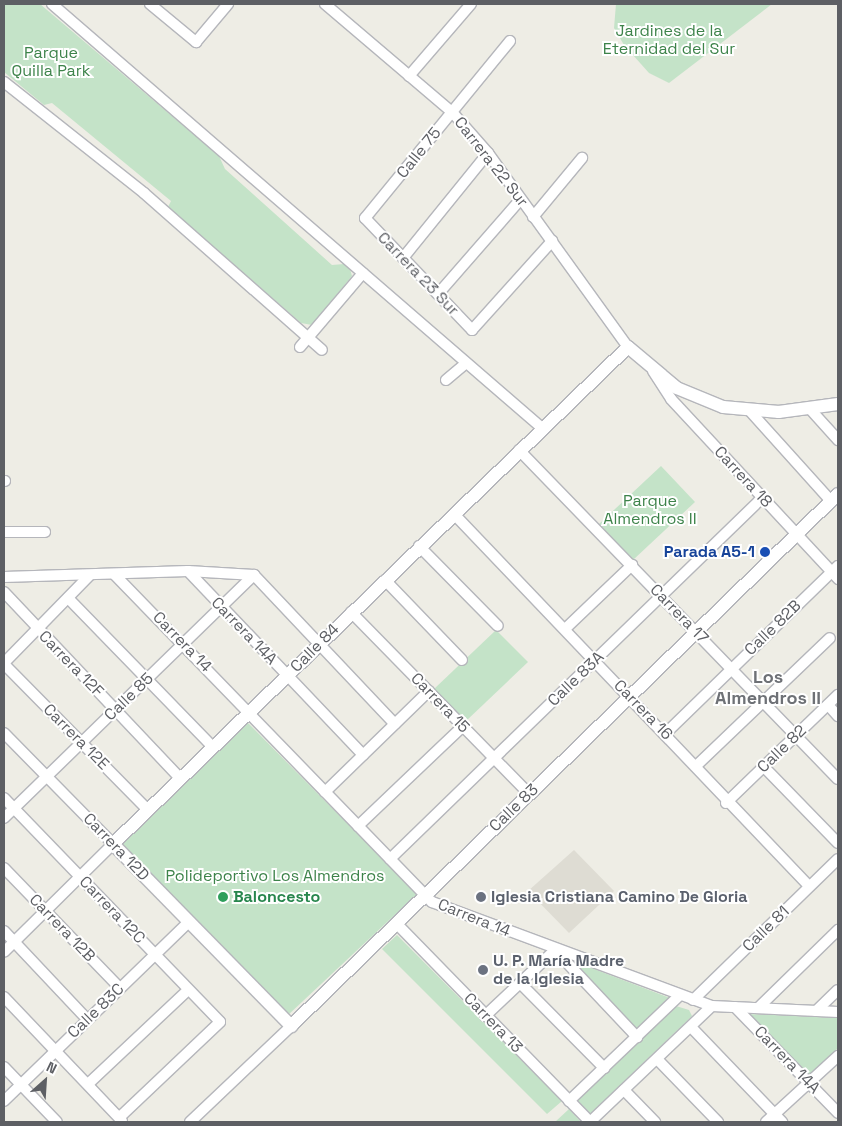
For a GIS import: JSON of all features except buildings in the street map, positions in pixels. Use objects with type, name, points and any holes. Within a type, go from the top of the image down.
[{"type":"street","points":[[52,4],[542,428]]},
{"type":"street","points":[[150,4],[196,42],[228,4]]},
{"type":"street","name":"Carrera 22 Sur","points":[[325,4],[452,112],[488,153],[520,200],[552,241],[628,347]]},
{"type":"street","points":[[409,76],[471,4]]},
{"type":"street","name":"Calle 75","points":[[365,218],[510,41]]},
{"type":"street","points":[[4,82],[144,193],[322,350]]},
{"type":"street","points":[[403,258],[488,153]]},
{"type":"street","points":[[533,217],[582,158]]},
{"type":"street","points":[[438,294],[520,200]]},
{"type":"street","name":"Carrera 23 Sur","points":[[365,218],[472,330],[552,241]]},
{"type":"street","points":[[300,347],[363,273]]},
{"type":"street","points":[[628,347],[654,371],[701,400],[749,410],[810,409],[838,404]]},
{"type":"street","name":"Calle 84","points":[[4,952],[79,876],[318,644],[628,347]]},
{"type":"street","points":[[446,380],[466,362]]},
{"type":"street","name":"Carrera 18","points":[[654,371],[671,399],[796,536],[836,572]]},
{"type":"street","points":[[810,409],[838,440]]},
{"type":"street","points":[[749,410],[835,498]]},
{"type":"street","name":"Carrera 17","points":[[519,450],[838,779]]},
{"type":"street","name":"Calle 83A","points":[[390,859],[762,498]]},
{"type":"street","name":"Calle 83","points":[[190,1122],[426,896],[835,498]]},
{"type":"street","name":"Carrera 16","points":[[454,514],[696,766],[726,803],[810,886]]},
{"type":"street","points":[[4,532],[45,532]]},
{"type":"street","points":[[420,546],[498,626]]},
{"type":"street","points":[[565,629],[632,565]]},
{"type":"street","points":[[4,578],[188,571],[254,575],[395,724]]},
{"type":"street","name":"Carrera 14A","points":[[188,571],[363,755]]},
{"type":"street","name":"Calle 82B","points":[[665,734],[731,668],[836,572]]},
{"type":"street","name":"Carrera 14","points":[[114,574],[184,643],[426,896],[555,950],[712,1006],[838,1012]]},
{"type":"street","name":"Calle 85","points":[[4,818],[254,575]]},
{"type":"street","points":[[4,663],[90,576]]},
{"type":"street","points":[[385,580],[462,660]]},
{"type":"street","name":"Carrera 12F","points":[[4,592],[37,629],[181,778]]},
{"type":"street","points":[[68,598],[213,747]]},
{"type":"street","name":"Carrera 15","points":[[352,612],[529,794]]},
{"type":"street","points":[[696,766],[830,638]]},
{"type":"street","name":"Carrera 12E","points":[[4,663],[148,810]]},
{"type":"street","points":[[325,792],[429,691]]},
{"type":"street","name":"Calle 82","points":[[726,803],[838,695]]},
{"type":"street","points":[[828,705],[838,716]]},
{"type":"street","points":[[358,826],[463,726]]},
{"type":"street","name":"Carrera 12D","points":[[4,733],[291,1026]]},
{"type":"street","points":[[764,767],[838,843]]},
{"type":"street","name":"Carrera 12C","points":[[4,798],[220,1022],[121,1120]]},
{"type":"street","name":"Calle 81","points":[[693,1000],[838,859]]},
{"type":"street","name":"Carrera 12B","points":[[4,868],[120,988]]},
{"type":"street","name":"Calle 83C","points":[[4,1101],[189,922]]},
{"type":"street","name":"Carrera 13","points":[[397,924],[590,1122]]},
{"type":"street","points":[[758,1008],[838,930]]},
{"type":"street","points":[[4,931],[87,1019]]},
{"type":"street","points":[[486,1016],[555,950],[637,1036]]},
{"type":"street","points":[[520,983],[604,1068]]},
{"type":"street","points":[[88,1084],[188,990]]},
{"type":"street","points":[[816,1010],[838,990]]},
{"type":"street","points":[[569,1101],[680,995]]},
{"type":"street","points":[[4,997],[121,1120]]},
{"type":"street","points":[[590,1122],[712,1006]]},
{"type":"street","name":"Carrera 14A","points":[[735,1006],[838,1113]]},
{"type":"street","points":[[691,1027],[782,1122]]},
{"type":"street","points":[[766,1122],[838,1056]]},
{"type":"street","points":[[657,1059],[718,1122]]},
{"type":"street","points":[[4,1067],[57,1122]]},
{"type":"street","points":[[624,1090],[655,1122]]},
{"type":"shaded area","points":[[574,850],[614,891],[569,933],[528,891]]},
{"type":"green space","name":"Parque Quilla Park","points":[[4,4],[40,4],[219,156],[225,169],[332,265],[344,264],[350,269],[352,276],[312,325],[301,323],[168,207],[171,201],[52,103],[44,105],[4,72]]},
{"type":"green space","name":"Jardines de la Eternidad del Sur","points":[[616,4],[772,4],[669,83],[649,73],[624,45],[614,28]]},
{"type":"green space","name":"Parque Almendros II","points":[[661,466],[695,502],[633,560],[599,524]]},
{"type":"green space","points":[[496,630],[528,662],[466,721],[434,689]]},
{"type":"green space","name":"Polideportivo Los Almendros","points":[[246,721],[417,894],[287,1016],[120,843]]},
{"type":"green space","points":[[397,935],[562,1101],[547,1114],[382,949]]},
{"type":"green space","points":[[573,961],[670,998],[635,1030]]},
{"type":"green space","points":[[676,1006],[689,1010],[692,1016],[589,1115],[577,1100]]},
{"type":"green space","points":[[748,1014],[838,1018],[838,1048],[808,1076]]},
{"type":"green space","points":[[569,1109],[581,1122],[555,1122]]},
{"type":"place","name":"Parada A5-1","points":[[765,552]]},
{"type":"place","name":"Baloncesto","points":[[223,897]]},
{"type":"place","name":"Iglesia Cristiana Camino De Gloria","points":[[481,897]]},
{"type":"place","name":"U. P. María Madre de la Iglesia","points":[[483,970]]},
{"type":"district","name":"Los Almendros II","points":[[768,688]]}]
